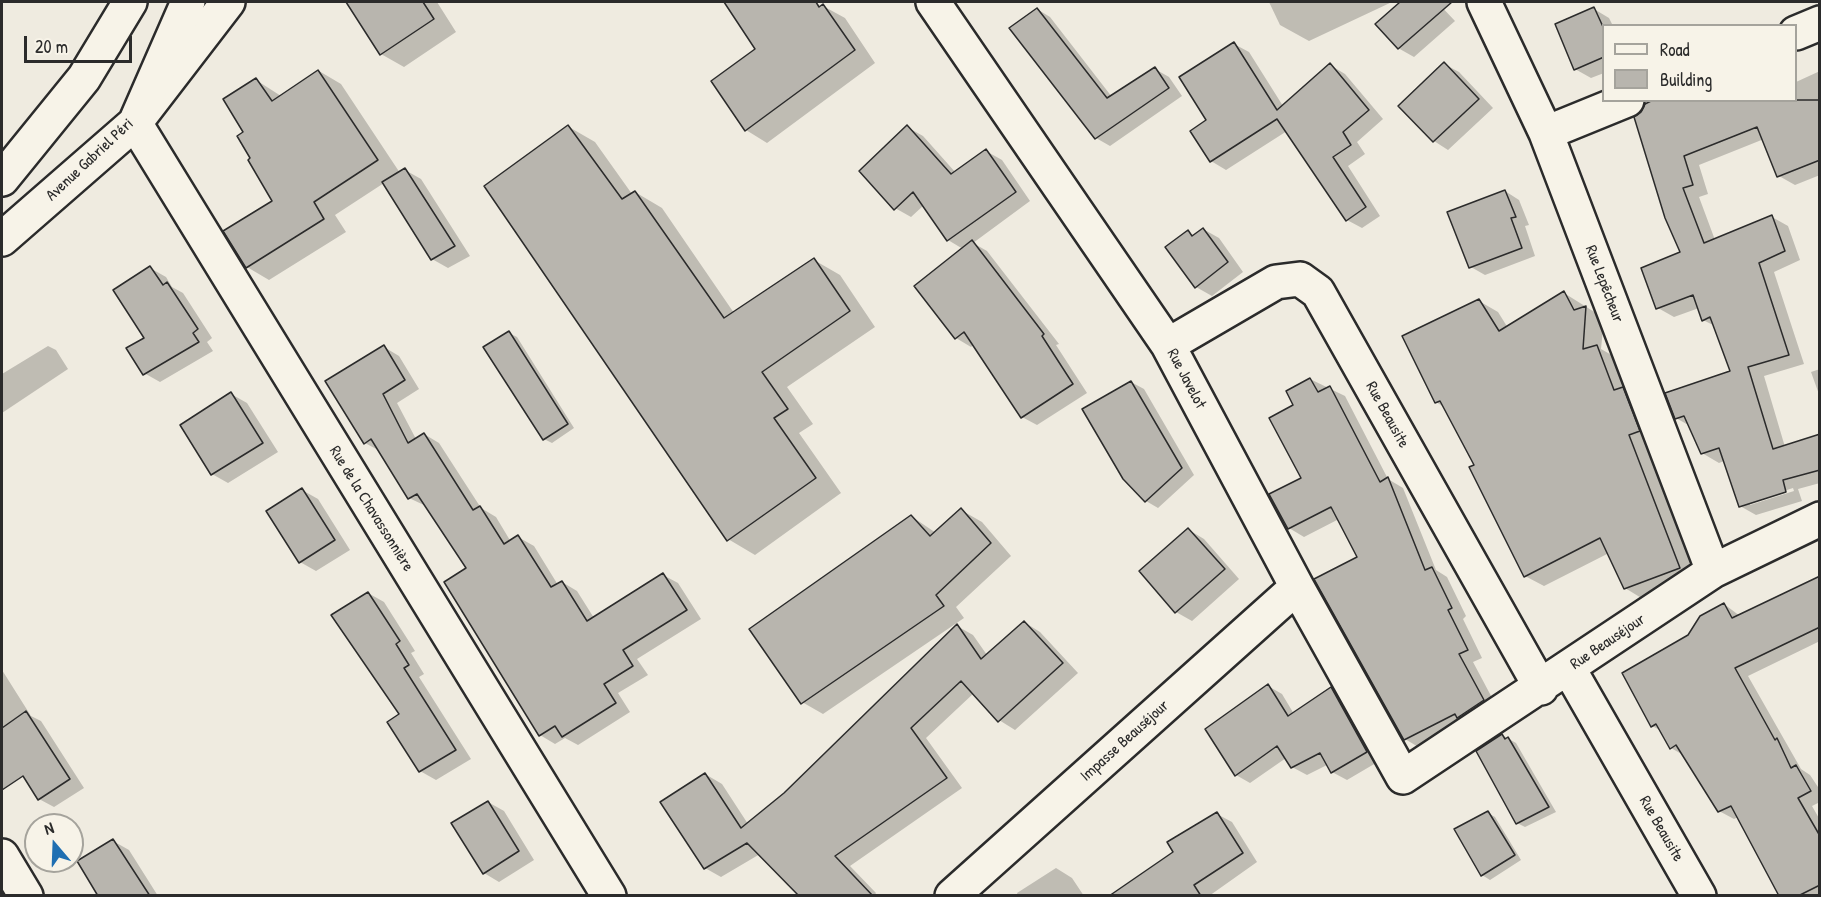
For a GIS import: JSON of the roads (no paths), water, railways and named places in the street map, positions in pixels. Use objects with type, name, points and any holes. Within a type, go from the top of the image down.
[{"type":"street","points":[[2,179],[84,78],[130,2]]},
{"type":"street","name":"Avenue Gabriel Péri","points":[[2,239],[135,123],[188,2]]},
{"type":"street","points":[[135,123],[228,2]]},
{"type":"street","name":"Rue Javelot","points":[[933,2],[1168,345],[1297,587],[1403,777]]},
{"type":"street","name":"Rue Lepêcheur","points":[[1484,2],[1546,133],[1713,572]]},
{"type":"street","points":[[1797,33],[1820,23]]},
{"type":"street","points":[[1546,133],[1622,102]]},
{"type":"street","name":"Rue de la Chavassonnière","points":[[135,123],[609,896]]},
{"type":"street","name":"Rue Beausite","points":[[1168,345],[1276,282],[1300,279],[1318,292],[1541,688]]},
{"type":"street","name":"Rue Beauséjour","points":[[1403,777],[1541,688],[1713,572],[1820,519]]},
{"type":"street","name":"Impasse Beauséjour","points":[[952,896],[1297,587]]},
{"type":"street","name":"Rue Beausite","points":[[1569,669],[1700,896]]},
{"type":"street","points":[[2,856],[26,896]]}]
